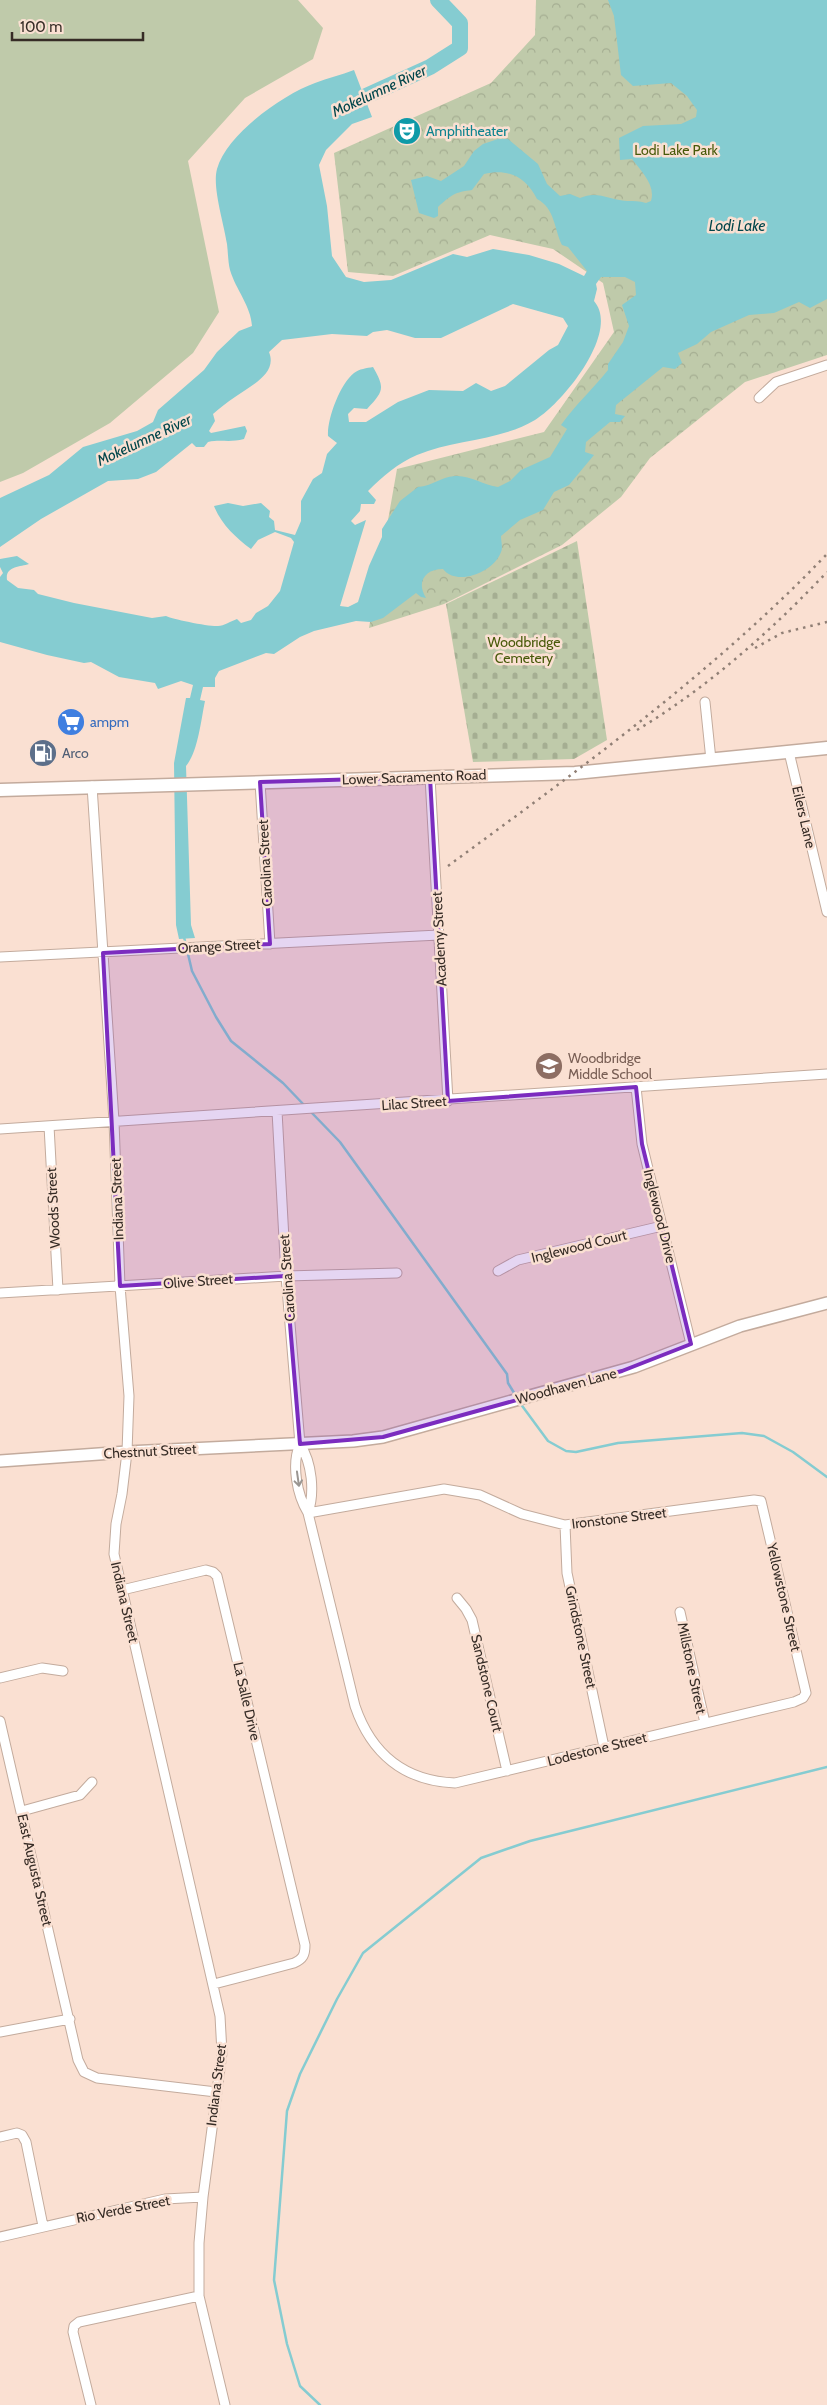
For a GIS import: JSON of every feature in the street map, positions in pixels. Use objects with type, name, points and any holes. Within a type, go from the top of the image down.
[{"type":"main road","name":"Lower Sacramento Road","points":[[0,790],[575,773],[827,748]]},
{"type":"street","points":[[758,398],[776,382],[827,365]]},
{"type":"street","points":[[705,702],[711,760]]},
{"type":"street","name":"Eilers Lane","points":[[789,752],[827,912]]},
{"type":"street","name":"Academy Street","points":[[430,777],[448,1101]]},
{"type":"street","name":"Carolina Street","points":[[260,782],[270,944]]},
{"type":"street","name":"Indiana Street","points":[[92,786],[114,1121],[120,1286],[129,1396],[127,1452],[116,1524],[114,1554],[220,2016],[222,2053],[203,2197],[199,2243],[199,2296],[225,2405]]},
{"type":"street","name":"Orange Street","points":[[0,957],[439,935]]},
{"type":"street","name":"Lilac Street","points":[[0,1129],[448,1101],[827,1074]]},
{"type":"street","name":"Inglewood Drive","points":[[636,1087],[642,1144],[691,1344]]},
{"type":"street","name":"Carolina Street","points":[[277,1111],[286,1276],[300,1444],[307,1456],[313,1499],[308,1513],[355,1706],[370,1739],[392,1762]]},
{"type":"street","name":"Woods Street","points":[[49,1126],[58,1290]]},
{"type":"street","name":"Inglewood Court","points":[[498,1272],[518,1260],[662,1226]]},
{"type":"street","name":"Olive Street","points":[[0,1293],[286,1276],[397,1273]]},
{"type":"street","name":"Woodhaven Lane","points":[[300,1444],[383,1437],[634,1367],[740,1326],[827,1303]]},
{"type":"street","name":"Chestnut Street","points":[[0,1461],[127,1452],[300,1444]]},
{"type":"street","name":"Ironstone Street","points":[[308,1513],[444,1489],[480,1495],[522,1514],[565,1525],[758,1500]]},
{"type":"street","name":"Yellowstone Street","points":[[758,1500],[764,1506],[805,1684],[806,1693],[804,1696]]},
{"type":"street","name":"Grindstone Street","points":[[565,1525],[567,1573],[604,1747]]},
{"type":"street","name":"La Salle Drive","points":[[122,1590],[206,1570],[214,1572],[217,1576],[300,1923],[305,1945],[305,1953],[301,1960],[214,1984]]},
{"type":"street","name":"Sandstone Court","points":[[457,1598],[472,1620],[507,1772]]},
{"type":"street","name":"Millstone Street","points":[[680,1612],[705,1724]]},
{"type":"street","points":[[0,1678],[42,1668],[63,1671]]},
{"type":"street","name":"Lodestone Street","points":[[392,1762],[424,1778],[442,1783],[455,1783],[794,1702],[804,1696]]},
{"type":"street","name":"East Augusta Street","points":[[0,1721],[78,2060],[84,2072],[97,2078],[216,2092]]},
{"type":"street","points":[[22,1811],[80,1795],[92,1782]]},
{"type":"street","points":[[0,2032],[70,2019]]},
{"type":"street","points":[[0,2137],[22,2135],[26,2142],[43,2226]]},
{"type":"street","name":"Rio Verde Street","points":[[0,2237],[165,2199],[203,2197]]},
{"type":"street","points":[[91,2405],[73,2332],[74,2326],[79,2322],[199,2296]]},
{"type":"highlighted area","points":[[430,777],[448,1101],[636,1087],[642,1144],[691,1344],[622,1371],[383,1437],[300,1444],[286,1276],[120,1286],[103,953],[270,944],[260,782]]},
{"type":"green space","points":[[0,0],[298,0],[323,28],[313,59],[245,98],[188,161],[219,312],[193,353],[110,423],[23,473],[0,482]]},
{"type":"green space","name":"Lodi Lake Park","points":[[536,0],[827,0],[827,355],[745,382],[650,458],[621,497],[562,545],[444,604],[369,628],[397,469],[544,432],[614,332],[603,283],[553,249],[490,235],[393,276],[348,272],[334,153],[491,83],[535,35]]},
{"type":"green space","name":"Woodbridge Cemetery","points":[[577,541],[607,740],[574,759],[473,762],[446,604]]},
{"type":"water","name":"Lodi Lake","points":[[608,0],[827,0],[827,299],[810,308],[799,302],[774,313],[749,315],[711,332],[697,344],[678,353],[682,363],[675,369],[663,367],[616,405],[615,414],[625,416],[620,422],[610,422],[586,442],[585,452],[594,455],[569,485],[554,492],[543,510],[520,520],[501,536],[501,552],[491,566],[483,571],[475,575],[457,577],[443,569],[431,571],[422,582],[426,598],[416,593],[383,618],[371,622],[356,621],[314,631],[300,637],[274,654],[266,653],[219,671],[215,678],[215,687],[203,687],[200,700],[205,701],[198,735],[193,753],[186,766],[191,925],[195,938],[179,939],[176,925],[174,763],[186,698],[190,698],[193,685],[181,681],[158,689],[155,683],[119,677],[91,662],[84,663],[47,655],[0,642],[0,577],[3,573],[0,567],[0,559],[17,556],[29,564],[14,568],[8,572],[7,580],[18,588],[34,590],[38,594],[74,603],[152,618],[166,616],[214,626],[223,625],[237,619],[241,623],[251,620],[256,613],[268,606],[280,591],[294,542],[291,538],[275,532],[258,540],[251,549],[230,530],[214,506],[228,503],[243,506],[261,503],[270,511],[269,517],[274,521],[275,530],[295,535],[301,521],[301,501],[313,479],[322,473],[327,454],[337,443],[328,436],[332,411],[339,393],[354,373],[373,367],[380,380],[380,393],[367,409],[354,408],[348,414],[349,422],[366,422],[398,402],[429,390],[463,391],[476,383],[491,391],[505,386],[549,350],[558,345],[568,326],[563,318],[513,304],[441,338],[415,338],[387,330],[373,332],[367,336],[332,334],[282,340],[269,352],[270,367],[261,379],[213,414],[215,421],[209,431],[211,433],[245,426],[247,431],[244,439],[208,442],[204,447],[196,447],[192,443],[156,472],[138,479],[108,481],[41,519],[0,547],[0,498],[49,475],[83,447],[137,431],[153,422],[158,410],[204,370],[217,352],[239,331],[252,326],[249,312],[230,270],[217,195],[217,169],[232,142],[257,117],[287,97],[315,83],[354,70],[372,117],[352,124],[326,150],[319,165],[327,206],[332,256],[346,277],[364,282],[391,280],[453,254],[467,257],[493,249],[529,255],[559,264],[584,276],[587,271],[568,247],[562,245],[551,213],[537,199],[533,191],[515,176],[501,172],[484,174],[472,190],[457,193],[442,203],[438,207],[438,216],[434,218],[419,213],[411,180],[427,176],[441,181],[464,166],[474,151],[483,144],[498,139],[508,139],[538,164],[547,184],[560,196],[570,194],[580,198],[598,195],[627,201],[646,203],[651,201],[650,184],[643,173],[632,159],[620,160],[619,138],[643,126],[681,124],[696,117],[697,110],[687,96],[671,83],[633,86],[621,75],[614,16]],"holes":[[[601,277],[625,277],[635,282],[636,295],[622,305],[629,326],[623,342],[608,364],[608,370],[561,425],[567,429],[550,457],[521,470],[510,481],[498,487],[461,476],[445,478],[418,487],[400,501],[382,529],[382,537],[369,566],[358,602],[348,607],[340,606],[366,520],[355,525],[351,521],[360,511],[361,504],[374,504],[376,500],[368,491],[391,470],[417,455],[446,446],[507,432],[535,420],[546,412],[573,383],[585,366],[594,348],[600,330],[600,314],[594,301],[597,289],[596,284]]]},
{"type":"waterway","name":"Mokelumne River","points":[[344,106],[430,67],[460,48],[460,23],[438,0]]},
{"type":"waterway","points":[[184,937],[192,971],[231,1041],[283,1083],[305,1106]]},
{"type":"waterway","points":[[311,1112],[340,1142],[507,1374],[508,1383],[516,1396]]},
{"type":"waterway","points":[[520,1403],[548,1441],[566,1451],[576,1452],[618,1443],[742,1433],[764,1436],[793,1452],[827,1477]]},
{"type":"waterway","points":[[320,2405],[300,2386],[287,2344],[274,2280],[287,2111],[300,2074],[337,1999],[363,1953],[481,1858],[530,1841],[827,1767]]},
{"type":"railway","points":[[448,866],[645,718],[739,639],[827,554]]},
{"type":"railway","points":[[637,730],[663,714],[713,677],[784,616],[827,572]]},
{"type":"railway","points":[[755,648],[782,633],[827,622]]},
{"type":"place","name":"Amphitheater","points":[[407,131]]},
{"type":"place","name":"ampm","points":[[71,722]]},
{"type":"place","name":"Arco","points":[[43,753]]},
{"type":"place","name":"Woodbridge Middle School","points":[[549,1066]]}]
